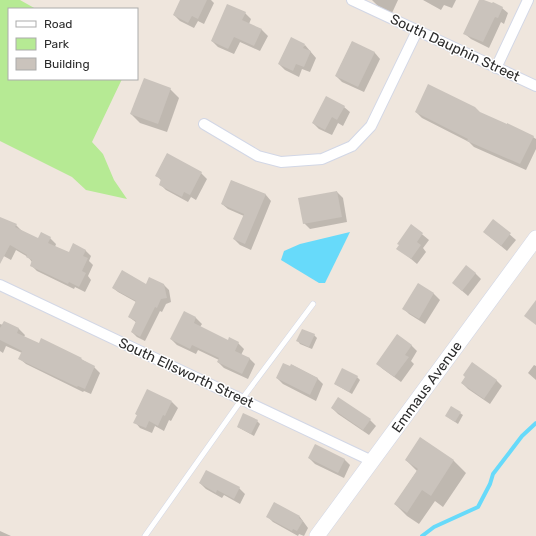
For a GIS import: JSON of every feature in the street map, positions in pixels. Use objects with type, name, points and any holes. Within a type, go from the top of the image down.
[{"type":"main road","name":"Emmaus Avenue","points":[[317,536],[536,238]]},
{"type":"street","name":"South Dauphin Street","points":[[352,0],[536,86]]},
{"type":"street","points":[[496,68],[528,0]]},
{"type":"street","points":[[204,124],[258,156],[281,162],[322,159],[352,146],[371,126],[417,31]]},
{"type":"street","name":"South Ellsworth Street","points":[[0,285],[372,461]]},
{"type":"lane","points":[[145,536],[242,399],[313,304]]},
{"type":"green space","points":[[0,0],[20,0],[34,8],[8,8],[8,80],[122,80],[92,142],[103,154],[114,180],[127,199],[86,190],[72,177],[0,141]]},
{"type":"water","points":[[350,232],[325,283],[319,283],[281,260],[284,251],[300,244]]},
{"type":"building","points":[[180,0],[207,0],[198,19],[192,16],[188,23],[173,15]]},
{"type":"building","points":[[479,0],[493,2],[503,7],[498,18],[495,17],[483,42],[463,34]]},
{"type":"building","points":[[227,4],[246,12],[242,20],[262,29],[254,46],[234,37],[228,49],[211,41]]},
{"type":"building","points":[[291,37],[305,44],[303,48],[311,51],[304,67],[296,64],[293,71],[278,64]]},
{"type":"building","points":[[352,41],[375,52],[358,87],[335,76]]},
{"type":"building","points":[[144,78],[171,88],[158,124],[130,114]]},
{"type":"building","points":[[428,84],[475,107],[480,112],[534,136],[520,164],[467,141],[468,139],[415,112]]},
{"type":"building","points":[[326,96],[345,106],[337,120],[332,117],[325,130],[312,123]]},
{"type":"building","points":[[167,153],[202,172],[190,195],[184,192],[182,197],[159,185],[161,179],[155,176]]},
{"type":"building","points":[[231,180],[266,194],[245,244],[233,239],[244,214],[221,204]]},
{"type":"building","points":[[337,191],[342,217],[303,224],[298,198]]},
{"type":"building","points":[[0,217],[17,224],[15,227],[38,238],[41,232],[51,237],[48,243],[69,252],[73,243],[86,250],[83,256],[88,258],[82,271],[86,273],[79,287],[69,282],[68,284],[30,266],[32,260],[26,257],[27,255],[10,245],[0,264]]},
{"type":"building","points":[[493,219],[511,233],[501,246],[483,232]]},
{"type":"building","points":[[411,224],[423,233],[417,242],[421,245],[411,259],[396,249],[399,245],[397,244]]},
{"type":"building","points":[[466,265],[476,273],[462,291],[452,283]]},
{"type":"building","points":[[122,270],[146,284],[149,277],[164,284],[167,298],[161,299],[157,308],[155,307],[140,337],[131,332],[136,321],[128,317],[136,301],[112,288]]},
{"type":"building","points":[[418,283],[434,293],[419,319],[402,309]]},
{"type":"building","points":[[536,300],[536,325],[524,316]]},
{"type":"building","points":[[184,311],[196,317],[194,323],[228,340],[229,337],[239,342],[235,351],[250,358],[242,374],[217,362],[219,358],[192,345],[190,349],[170,339]]},
{"type":"building","points":[[4,321],[19,328],[17,333],[39,343],[41,338],[95,366],[85,389],[78,386],[77,387],[18,359],[22,351],[0,340],[0,328]]},
{"type":"building","points":[[302,329],[315,334],[309,347],[296,341]]},
{"type":"building","points":[[397,334],[412,345],[405,355],[409,357],[394,377],[376,364]]},
{"type":"building","points":[[472,362],[497,380],[484,399],[461,383],[465,377],[463,375]]},
{"type":"building","points":[[283,363],[290,366],[291,364],[318,378],[310,395],[276,378]]},
{"type":"building","points":[[342,368],[358,376],[349,392],[334,384]]},
{"type":"building","points":[[147,389],[172,401],[165,416],[163,415],[158,426],[149,421],[146,428],[133,423],[137,415],[135,414]]},
{"type":"building","points":[[338,397],[371,419],[363,430],[331,408]]},
{"type":"building","points":[[451,406],[461,412],[455,422],[445,416]]},
{"type":"building","points":[[243,413],[258,420],[251,434],[237,427]]},
{"type":"building","points":[[420,437],[454,460],[431,496],[422,490],[407,513],[394,504],[418,469],[405,460]]},
{"type":"building","points":[[315,444],[345,459],[338,473],[308,458]]},
{"type":"building","points":[[206,470],[240,487],[234,499],[217,490],[216,493],[199,483]]},
{"type":"building","points":[[274,502],[300,516],[299,518],[303,521],[297,531],[293,529],[292,531],[266,517]]},
{"type":"waterway","points":[[422,536],[434,527],[478,507],[490,484],[493,474],[522,436],[536,423]]}]
